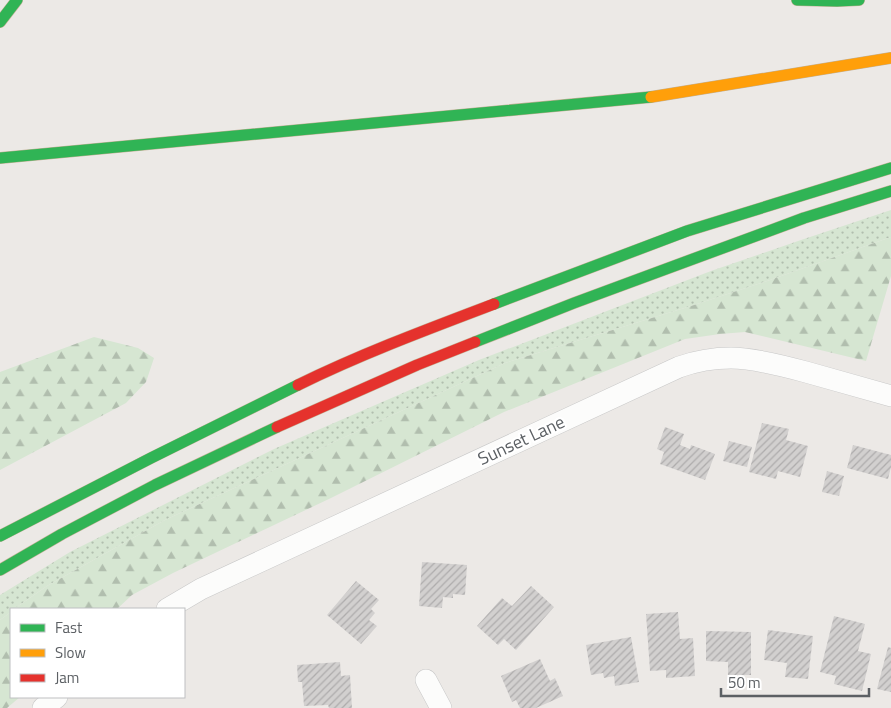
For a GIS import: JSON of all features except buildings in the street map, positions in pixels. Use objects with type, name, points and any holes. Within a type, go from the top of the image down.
[{"type":"highway","points":[[0,22],[17,0]]},
{"type":"highway","points":[[798,0],[859,0]]},
{"type":"highway","points":[[0,158],[650,98],[891,58]]},
{"type":"highway","points":[[8,169],[51,153]]},
{"type":"highway","points":[[0,536],[316,376],[418,333],[687,231],[891,168]]},
{"type":"highway","points":[[0,570],[155,484],[285,423],[417,365],[574,303],[804,218],[891,191]]},
{"type":"street","name":"Sunset Lane","points":[[169,608],[210,584],[670,371],[695,362],[725,358],[750,360],[782,366],[891,396]]},
{"type":"street","points":[[426,680],[441,708]]},
{"type":"street","points":[[43,708],[56,698]]},
{"type":"green space","points":[[891,210],[891,237],[691,306],[505,363],[165,520],[47,586],[15,608],[10,608],[10,613],[0,620],[0,595],[70,552],[274,449],[479,360],[711,271]]},
{"type":"green space","points":[[891,237],[891,276],[866,361],[745,332],[685,339],[504,412],[331,498],[173,573],[132,595],[118,608],[15,608],[47,586],[165,520],[505,363],[770,280]]},
{"type":"green space","points":[[94,337],[138,348],[154,358],[146,382],[126,403],[0,470],[0,372]]},
{"type":"green space","points":[[10,613],[10,698],[19,698],[7,708],[0,708],[0,620]]},
{"type":"traffic: fast","points":[[0,22],[17,0]]},
{"type":"traffic: fast","points":[[797,0],[859,0]]},
{"type":"traffic: fast","points":[[0,158],[651,97]]},
{"type":"traffic: fast","points":[[494,304],[687,231],[891,168]]},
{"type":"traffic: fast","points":[[475,342],[574,303],[804,218],[891,191]]},
{"type":"traffic: fast","points":[[0,536],[298,385]]},
{"type":"traffic: fast","points":[[0,570],[62,534],[155,485],[277,427]]},
{"type":"traffic: slow","points":[[651,97],[891,58]]},
{"type":"traffic: jam","points":[[298,385],[370,352],[494,304]]},
{"type":"traffic: jam","points":[[277,427],[417,365],[475,342]]}]
